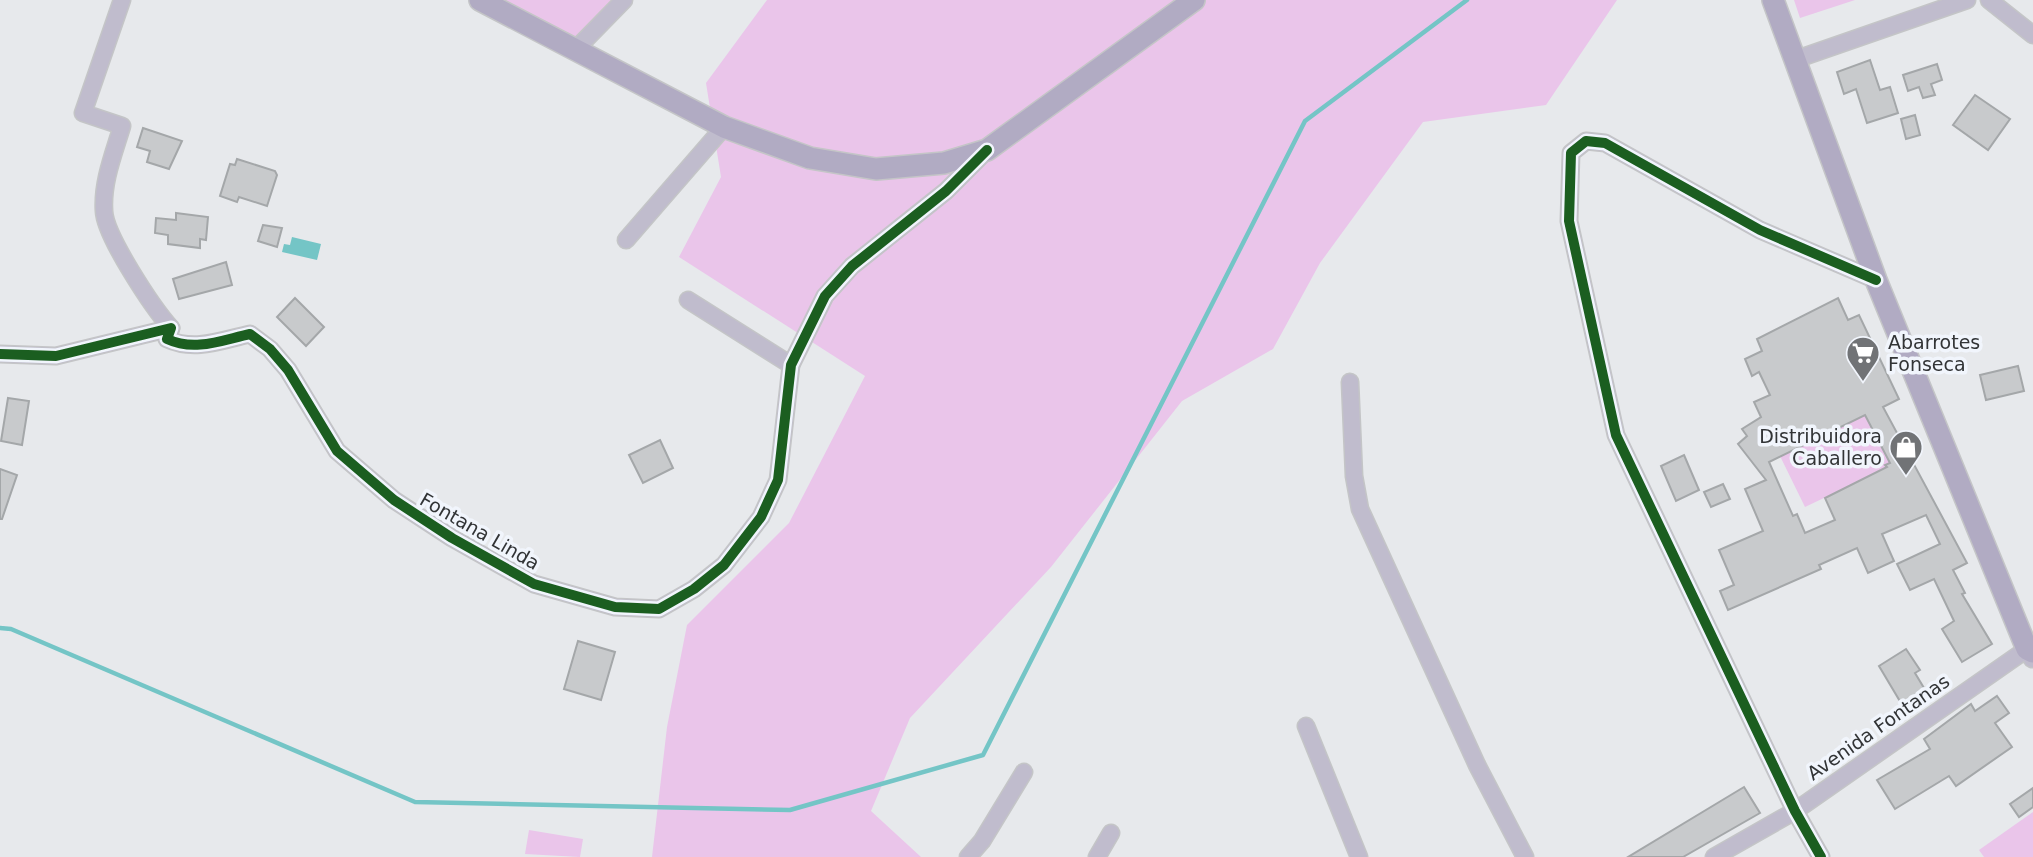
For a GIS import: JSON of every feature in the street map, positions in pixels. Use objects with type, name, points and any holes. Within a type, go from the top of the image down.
[{"type":"main road","points":[[481,0],[724,127],[788,152],[854,167],[921,166],[987,150],[1195,0]]},
{"type":"main road","points":[[1773,0],[1877,280],[2031,654]]},
{"type":"street","name":"Fontana Linda","points":[[122,0],[83,113],[122,126],[107,181],[104,215],[112,236],[158,313],[171,328],[167,339],[183,345],[209,345],[250,334],[270,349],[288,370],[337,451],[394,500],[452,538],[534,584],[615,607],[643,610],[668,605],[709,578],[738,550],[761,517],[778,480],[791,365],[825,296],[852,266],[946,191],[987,150]]},
{"type":"street","points":[[577,48],[624,0]]},
{"type":"street","points":[[1797,59],[1968,0]]},
{"type":"street","points":[[1989,0],[2033,35]]},
{"type":"street","points":[[626,240],[724,127]]},
{"type":"street","points":[[1821,857],[1795,811],[1616,435],[1569,221],[1571,153],[1586,141],[1605,143],[1760,230],[1877,280]]},
{"type":"street","points":[[688,300],[791,365]]},
{"type":"street","points":[[0,354],[56,356],[171,328]]},
{"type":"street","points":[[1350,382],[1354,476],[1360,509],[1471,753],[1525,857]]},
{"type":"street","name":"Avenida Fontanas","points":[[1714,857],[1795,811],[2031,654]]},
{"type":"street","points":[[1306,726],[1359,857]]},
{"type":"street","points":[[968,857],[982,841],[1024,772]]},
{"type":"street","points":[[1097,857],[1111,833]]},
{"type":"shaded area","points":[[491,0],[613,0],[578,43]]},
{"type":"shaded area","points":[[767,0],[1617,0],[1546,105],[1423,122],[1320,263],[1273,349],[1182,401],[1051,567],[910,718],[871,811],[921,857],[652,857],[667,727],[687,625],[789,523],[865,376],[679,257],[721,177],[706,83]]},
{"type":"shaded area","points":[[1794,0],[1855,0],[1800,18]]},
{"type":"shaded area","points":[[1865,415],[1890,463],[1886,465],[1887,468],[1805,507],[1780,456]]},
{"type":"shaded area","points":[[2033,812],[2033,857],[1984,857],[1979,850]]},
{"type":"shaded area","points":[[529,830],[583,839],[580,857],[525,854]]},
{"type":"water","points":[[292,237],[321,244],[317,260],[282,252],[284,244],[290,245]]},
{"type":"building","points":[[1870,60],[1880,90],[1890,87],[1898,113],[1867,123],[1856,89],[1844,94],[1837,72]]},
{"type":"building","points":[[1937,64],[1942,80],[1931,84],[1935,95],[1923,98],[1919,87],[1908,91],[1903,75]]},
{"type":"building","points":[[1975,95],[2010,119],[1988,150],[1953,125]]},
{"type":"building","points":[[1915,115],[1920,135],[1906,139],[1901,119]]},
{"type":"building","points":[[143,128],[182,141],[169,169],[147,162],[150,151],[137,147]]},
{"type":"building","points":[[237,159],[275,171],[277,175],[267,206],[239,197],[237,202],[220,196],[230,164],[235,165]]},
{"type":"building","points":[[176,213],[208,217],[206,240],[200,239],[200,248],[168,244],[168,235],[155,233],[156,218],[176,220]]},
{"type":"building","points":[[263,225],[282,228],[277,247],[258,241]]},
{"type":"building","points":[[226,262],[232,285],[179,299],[173,279]]},
{"type":"building","points":[[295,298],[324,327],[306,346],[277,317]]},
{"type":"building","points":[[1838,298],[1848,320],[1859,315],[1899,399],[1883,407],[1967,563],[1953,570],[1965,593],[1962,594],[1992,644],[1962,662],[1942,629],[1954,621],[1934,579],[1910,590],[1897,564],[1940,544],[1926,515],[1882,534],[1894,561],[1868,573],[1857,548],[1819,565],[1821,569],[1728,610],[1720,591],[1734,585],[1719,550],[1763,531],[1745,489],[1766,480],[1738,444],[1747,436],[1742,429],[1761,417],[1754,402],[1770,395],[1759,372],[1752,376],[1745,359],[1762,351],[1757,339]],"holes":[[[1865,415],[1890,463],[1825,498],[1835,520],[1805,533],[1797,514],[1793,516],[1769,462]]]},
{"type":"building","points":[[2018,366],[2024,391],[1986,400],[1980,375]]},
{"type":"building","points":[[8,398],[29,401],[22,445],[1,441]]},
{"type":"building","points":[[660,440],[673,468],[643,483],[629,455]]},
{"type":"building","points":[[1684,455],[1699,490],[1676,501],[1661,466]]},
{"type":"building","points":[[0,469],[17,475],[2,519],[0,519]]},
{"type":"building","points":[[1723,484],[1730,499],[1711,507],[1704,492]]},
{"type":"building","points":[[578,641],[615,652],[601,700],[564,689]]},
{"type":"building","points":[[1906,649],[1920,670],[1915,673],[1927,693],[1904,708],[1879,666]]},
{"type":"building","points":[[1997,696],[2009,713],[1995,723],[2012,747],[1956,786],[1949,776],[1895,809],[1877,780],[1930,749],[1924,739],[1971,704],[1975,711]]},
{"type":"building","points":[[1744,787],[1760,813],[1683,857],[1628,857]]},
{"type":"building","points":[[2033,788],[2033,807],[2019,817],[2010,804]]},
{"type":"waterway","points":[[0,628],[11,629],[415,802],[790,810],[983,755],[1305,121],[1467,0]]},
{"type":"cycle path","points":[[1821,857],[1795,811],[1616,435],[1569,221],[1571,153],[1586,141],[1605,143],[1760,230],[1876,280]]},
{"type":"cycle path","points":[[0,354],[56,356],[171,328],[167,339],[188,345],[208,344],[250,334],[270,349],[288,370],[337,451],[394,500],[452,538],[534,584],[615,607],[659,609],[694,589],[724,565],[761,517],[778,480],[791,365],[825,296],[852,266],[946,191],[987,150]]},
{"type":"place","name":"Abarrotes Fonseca","points":[[1863,383]]},
{"type":"place","name":"Distribuidora Caballero","points":[[1906,477]]}]
